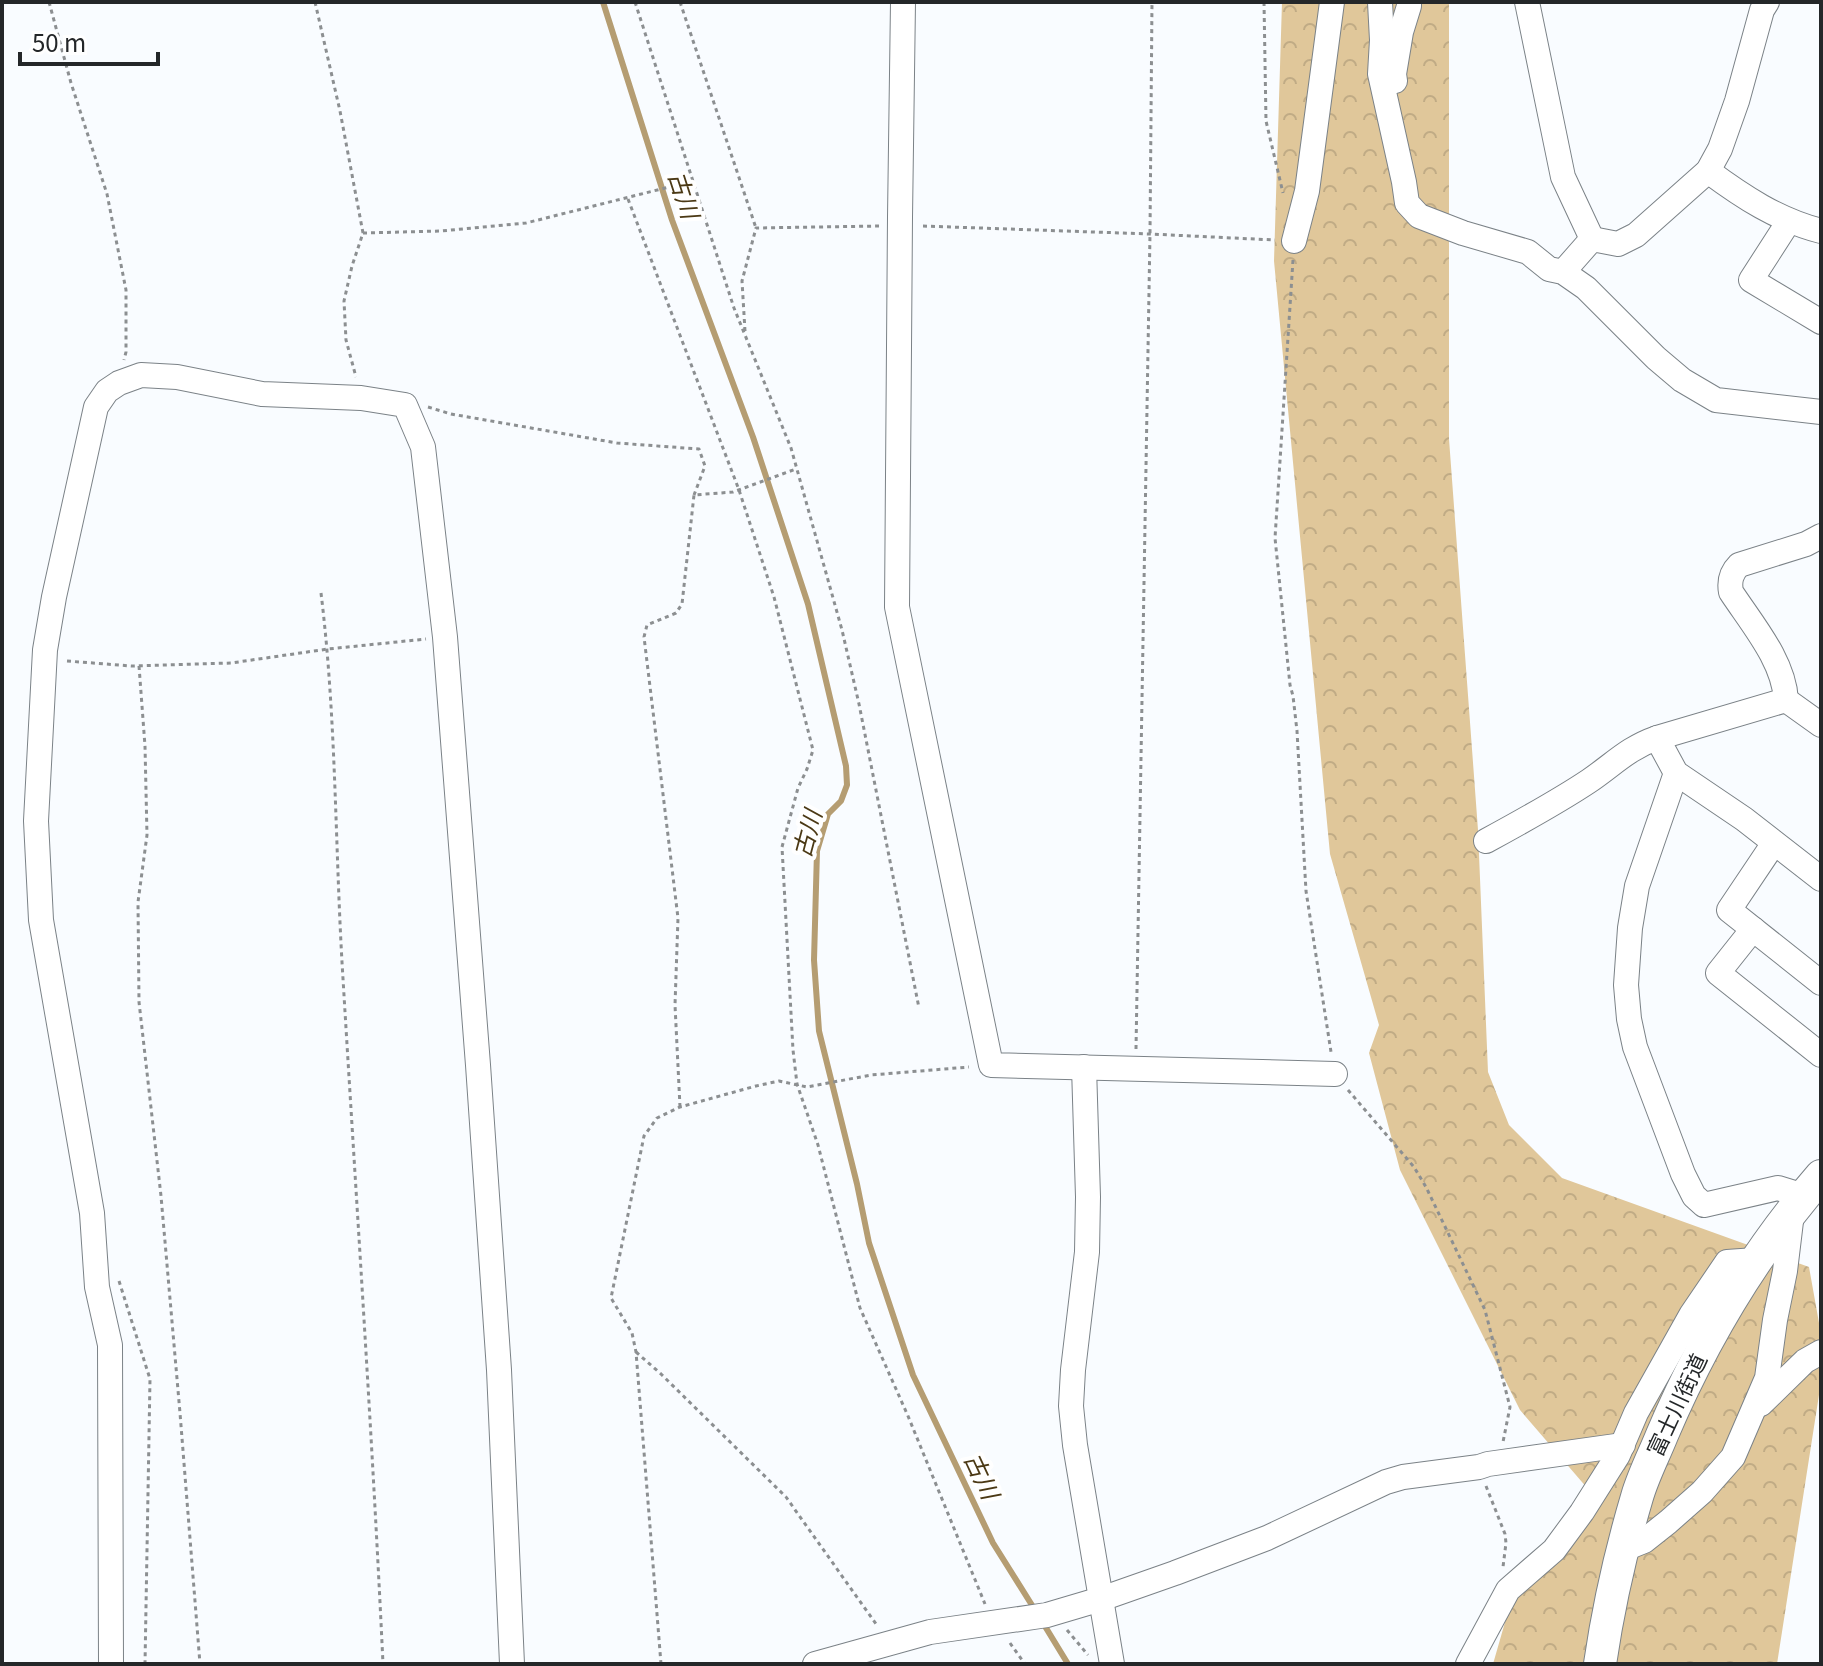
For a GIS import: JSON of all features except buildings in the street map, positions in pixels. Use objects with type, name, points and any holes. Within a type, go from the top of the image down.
[{"type":"main road","name":"富士川街道","points":[[1600,1664],[1606,1620],[1637,1495],[1668,1421],[1710,1336],[1743,1279],[1806,1194]]},
{"type":"street","points":[[903,2],[897,607],[991,1065],[1335,1074]]},
{"type":"street","points":[[1294,241],[1307,191],[1332,2]]},
{"type":"street","points":[[1380,2],[1380,74],[1407,203],[1419,216],[1528,252],[1549,269],[1563,272],[1586,288],[1682,380],[1716,400],[1821,412]]},
{"type":"street","points":[[1404,182],[1405,153],[1394,74],[1409,2]]},
{"type":"street","points":[[1527,2],[1563,177],[1592,239]]},
{"type":"street","points":[[1592,239],[1618,244],[1636,235],[1708,171],[1720,149],[1737,101],[1762,10],[1767,2]]},
{"type":"street","points":[[1708,171],[1774,215],[1821,231]]},
{"type":"street","points":[[1789,221],[1751,280],[1821,322]]},
{"type":"street","points":[[1563,272],[1592,239]]},
{"type":"street","points":[[111,1664],[110,1345],[97,1287],[92,1213],[41,920],[36,821],[45,650],[96,407],[107,391],[141,375],[177,377],[262,394],[361,398],[405,405],[423,447],[445,637],[478,1065],[499,1370],[512,1664]]},
{"type":"street","points":[[1786,700],[1785,684],[1776,663],[1731,592],[1730,583],[1739,565],[1806,544],[1821,536]]},
{"type":"street","points":[[1786,700],[1821,725]]},
{"type":"street","points":[[1486,841],[1550,806],[1637,745],[1786,700]]},
{"type":"street","points":[[1657,738],[1676,773],[1744,819],[1821,879]]},
{"type":"street","points":[[1624,1549],[1644,1541],[1702,1492],[1733,1457],[1767,1378],[1785,1271],[1806,1194],[1778,1188],[1704,1205],[1694,1196],[1683,1174],[1635,1047],[1626,985],[1630,928],[1637,886],[1676,773]]},
{"type":"street","points":[[1774,843],[1729,910],[1821,983]]},
{"type":"street","points":[[1753,929],[1718,973],[1821,1055]]},
{"type":"street","points":[[1084,1067],[1087,1252],[1071,1406],[1112,1664]]},
{"type":"street","points":[[1468,1664],[1508,1590],[1554,1550],[1582,1512],[1618,1455],[1636,1413],[1684,1327],[1727,1262],[1756,1260]]},
{"type":"street","points":[[1754,1411],[1805,1361],[1821,1352]]},
{"type":"street","points":[[815,1664],[879,1651],[930,1632],[1050,1614],[1101,1599],[1267,1538],[1403,1477],[1623,1445]]},
{"type":"path","points":[[49,2],[107,194],[126,290],[126,352],[119,383]]},
{"type":"path","points":[[315,2],[363,233],[344,301],[346,340],[361,398]]},
{"type":"path","points":[[635,2],[695,181],[714,249],[745,337],[791,448],[842,630],[859,704],[919,1008]]},
{"type":"path","points":[[680,2],[756,228],[742,281],[745,337]]},
{"type":"path","points":[[1135,1069],[1152,2]]},
{"type":"path","points":[[1264,2],[1266,121],[1284,196]]},
{"type":"path","points":[[363,233],[441,231],[526,223],[695,181]]},
{"type":"path","points":[[628,199],[739,490],[774,597],[813,750],[798,788],[782,847],[797,1084],[818,1145],[860,1308],[996,1623],[1025,1664]]},
{"type":"path","points":[[756,228],[900,225],[1294,241],[1275,538],[1297,731],[1306,891],[1335,1074],[1414,1167],[1485,1310],[1510,1407],[1503,1445],[1484,1466],[1505,1534],[1502,1565],[1508,1590]]},
{"type":"path","points":[[405,405],[431,407],[451,414],[617,443],[699,449],[705,466],[694,495],[682,604],[676,613],[647,625],[644,637],[678,918],[675,1005],[680,1107]]},
{"type":"path","points":[[694,495],[739,490],[796,469]]},
{"type":"path","points":[[321,593],[328,649],[339,907],[372,1432],[383,1664]]},
{"type":"path","points":[[45,650],[59,661],[139,666],[231,663],[445,637]]},
{"type":"path","points":[[139,666],[147,835],[138,902],[139,1002],[171,1305],[200,1664]]},
{"type":"path","points":[[661,1664],[636,1352],[632,1333],[611,1298],[644,1136],[657,1118],[680,1107],[768,1083],[779,1081],[807,1087],[871,1075],[991,1065]]},
{"type":"path","points":[[119,1282],[150,1379],[145,1664]]},
{"type":"path","points":[[636,1352],[786,1497],[879,1651]]},
{"type":"path","points":[[1050,1614],[1095,1664]]},
{"type":"green space","points":[[1282,2],[1449,2],[1449,439],[1478,830],[1488,1072],[1509,1125],[1562,1178],[1809,1267],[1821,1334],[1821,1382],[1777,1664],[1493,1664],[1518,1577],[1588,1489],[1520,1410],[1400,1170],[1369,1053],[1379,1025],[1330,854],[1274,261]]},
{"type":"waterway","name":"古川","points":[[603,2],[672,220],[753,437],[808,604],[846,766],[847,785],[841,801],[828,814],[817,851],[814,960],[819,1031],[869,1243],[913,1375],[993,1543],[1035,1610]]},
{"type":"waterway","name":"古川","points":[[1043,1623],[1068,1664]]}]
